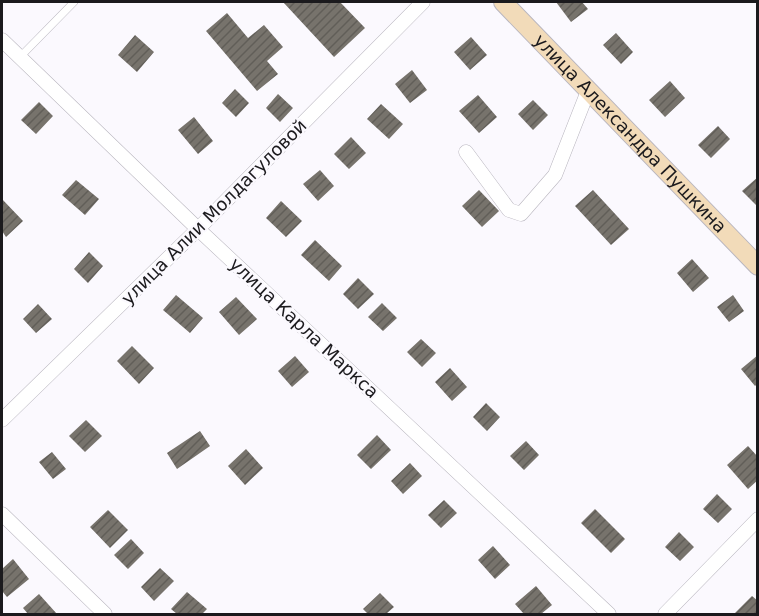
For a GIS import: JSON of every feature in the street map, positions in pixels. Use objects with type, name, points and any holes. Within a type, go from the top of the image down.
[{"type":"street","name":"улица Алии Молдагуловой","points":[[2,420],[198,229],[423,2]]},
{"type":"street","name":"улица Александра Пушкина","points":[[503,2],[758,266]]},
{"type":"street","name":"улица Карла Маркса","points":[[2,40],[198,229],[609,615]]},
{"type":"street","points":[[466,152],[509,210],[521,214],[555,175],[588,91]]},
{"type":"street","points":[[2,514],[105,615]]},
{"type":"street","points":[[664,615],[758,519]]},
{"type":"lane","points":[[20,57],[74,2]]},
{"type":"building","points":[[283,2],[340,2],[365,28],[334,57]]},
{"type":"building","points":[[556,2],[582,2],[588,9],[571,22]]},
{"type":"building","points":[[227,13],[248,38],[264,25],[283,47],[267,61],[278,74],[257,91],[206,31]]},
{"type":"building","points":[[616,33],[633,52],[621,64],[603,45]]},
{"type":"building","points":[[135,35],[154,52],[137,72],[118,55]]},
{"type":"building","points":[[471,37],[487,55],[470,70],[454,52]]},
{"type":"building","points":[[412,70],[427,90],[410,103],[395,84]]},
{"type":"building","points":[[670,81],[685,98],[665,117],[649,100]]},
{"type":"building","points":[[235,89],[249,103],[236,117],[222,103]]},
{"type":"building","points":[[278,94],[293,108],[280,122],[266,108]]},
{"type":"building","points":[[478,95],[497,117],[479,133],[459,111]]},
{"type":"building","points":[[533,100],[548,115],[533,130],[518,114]]},
{"type":"building","points":[[39,102],[53,116],[36,134],[21,120]]},
{"type":"building","points":[[381,104],[403,124],[389,139],[367,119]]},
{"type":"building","points":[[194,117],[213,141],[198,154],[178,130]]},
{"type":"building","points":[[718,126],[730,139],[711,158],[698,145]]},
{"type":"building","points":[[351,137],[366,153],[349,169],[334,154]]},
{"type":"building","points":[[320,170],[334,186],[318,201],[303,184]]},
{"type":"building","points":[[758,177],[758,207],[742,191]]},
{"type":"building","points":[[76,180],[99,199],[85,215],[62,195]]},
{"type":"building","points":[[479,190],[499,211],[482,227],[462,206]]},
{"type":"building","points":[[593,190],[629,229],[611,245],[575,206]]},
{"type":"building","points":[[2,199],[23,221],[6,237],[2,231]]},
{"type":"building","points":[[281,201],[302,221],[286,237],[266,218]]},
{"type":"building","points":[[315,240],[342,266],[329,281],[301,255]]},
{"type":"building","points":[[89,252],[103,266],[88,283],[74,269]]},
{"type":"building","points":[[692,259],[709,278],[693,292],[677,273]]},
{"type":"building","points":[[358,278],[374,294],[358,309],[343,294]]},
{"type":"building","points":[[176,295],[203,318],[190,333],[163,310]]},
{"type":"building","points":[[733,295],[744,311],[729,322],[717,307]]},
{"type":"building","points":[[236,297],[257,319],[239,335],[219,312]]},
{"type":"building","points":[[382,303],[397,318],[383,331],[368,317]]},
{"type":"building","points":[[38,304],[52,319],[36,333],[23,319]]},
{"type":"building","points":[[421,339],[436,353],[422,367],[407,352]]},
{"type":"building","points":[[132,346],[154,368],[139,384],[117,361]]},
{"type":"building","points":[[758,355],[758,383],[755,386],[741,369]]},
{"type":"building","points":[[295,356],[309,372],[292,387],[278,371]]},
{"type":"building","points":[[450,368],[467,387],[452,401],[435,382]]},
{"type":"building","points":[[486,403],[500,417],[487,431],[473,417]]},
{"type":"building","points":[[86,420],[102,436],[85,452],[69,436]]},
{"type":"building","points":[[200,431],[210,446],[177,469],[167,453]]},
{"type":"building","points":[[377,435],[391,450],[371,469],[357,455]]},
{"type":"building","points":[[526,441],[539,455],[524,470],[510,456]]},
{"type":"building","points":[[748,446],[758,457],[758,480],[748,489],[727,465]]},
{"type":"building","points":[[246,449],[263,468],[245,485],[228,466]]},
{"type":"building","points":[[52,452],[66,469],[53,479],[39,462]]},
{"type":"building","points":[[410,463],[422,476],[403,494],[391,481]]},
{"type":"building","points":[[717,494],[732,509],[718,523],[703,509]]},
{"type":"building","points":[[444,500],[457,513],[441,528],[428,515]]},
{"type":"building","points":[[595,509],[625,539],[611,553],[581,523]]},
{"type":"building","points":[[108,510],[128,530],[110,548],[90,527]]},
{"type":"building","points":[[679,532],[694,547],[680,561],[665,547]]},
{"type":"building","points":[[131,539],[144,553],[128,569],[114,555]]},
{"type":"building","points":[[493,546],[510,565],[495,579],[478,560]]},
{"type":"building","points":[[13,559],[29,579],[7,597],[2,591],[2,569]]},
{"type":"building","points":[[160,568],[174,581],[154,601],[141,587]]},
{"type":"building","points":[[536,586],[552,605],[541,614],[524,614],[515,604]]},
{"type":"building","points":[[187,592],[207,609],[202,614],[177,614],[171,609]]},
{"type":"building","points":[[380,593],[394,607],[386,614],[368,614],[363,609]]},
{"type":"building","points":[[39,594],[57,614],[28,614],[23,608]]},
{"type":"building","points":[[752,596],[758,601],[758,614],[734,614]]}]
